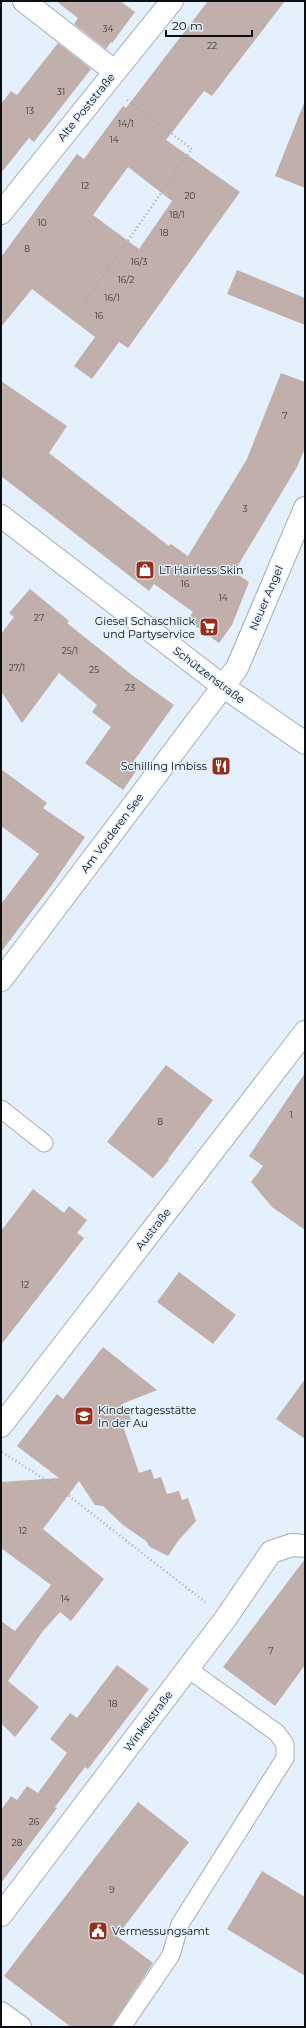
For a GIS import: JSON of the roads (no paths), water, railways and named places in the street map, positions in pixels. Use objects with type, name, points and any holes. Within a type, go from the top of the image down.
[{"type":"street","points":[[24,1],[109,77]]},
{"type":"street","name":"Alte Poststraße","points":[[1,213],[109,77],[172,1]]},
{"type":"street","name":"Neuer Angel","points":[[224,687],[237,668],[305,508]]},
{"type":"street","name":"Schützenstraße","points":[[1,516],[224,687],[305,743]]},
{"type":"street","name":"Am Vorderen See","points":[[1,980],[224,687]]},
{"type":"street","name":"Austraße","points":[[1,1426],[305,1032]]},
{"type":"street","name":"Winkelstraße","points":[[1,1915],[226,1618],[271,1552],[292,1545],[305,1546]]},
{"type":"street","points":[[1,2013],[20,2027]]},
{"type":"lane","points":[[1,1109],[44,1142]]},
{"type":"lane","points":[[122,2027],[171,1955],[180,1924],[285,1758],[285,1744],[277,1733],[188,1669]]},
{"type":"place","name":"LT Hairless Skin","points":[[145,570]]},
{"type":"place","name":"Giesel Schaschlick und Partyservice","points":[[209,627]]},
{"type":"place","name":"Schilling Imbiss","points":[[221,766]]},
{"type":"place","name":"Kindertagesstätte In der Au","points":[[84,1416]]},
{"type":"place","name":"Vermessungsamt","points":[[98,1931]]}]
